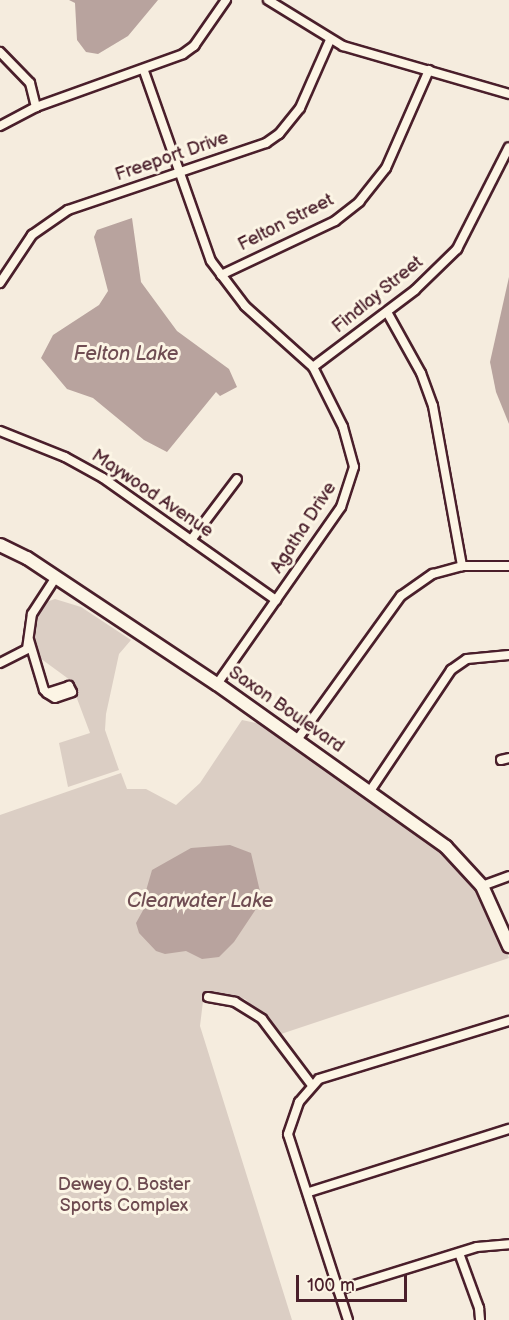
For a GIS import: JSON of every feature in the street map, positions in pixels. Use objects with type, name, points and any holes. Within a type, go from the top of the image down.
[{"type":"main road","name":"Saxon Boulevard","points":[[0,545],[56,577],[217,684],[446,847],[482,886],[509,946]]},
{"type":"street","points":[[0,126],[36,107],[144,71],[194,45],[226,0]]},
{"type":"street","points":[[268,0],[330,40],[385,60],[429,70],[509,94]]},
{"type":"street","name":"Freeport Drive","points":[[0,284],[16,256],[47,222],[68,210],[266,143],[279,135],[300,108],[330,40]]},
{"type":"street","points":[[0,52],[20,68],[30,83],[36,107]]},
{"type":"street","name":"Felton Street","points":[[221,275],[335,221],[359,202],[386,168],[429,70]]},
{"type":"street","name":"Agatha Drive","points":[[144,71],[199,232],[221,275],[244,306],[313,367],[344,427],[354,467],[341,507],[217,684]]},
{"type":"street","name":"Findlay Street","points":[[313,367],[387,312],[457,249],[509,147]]},
{"type":"street","points":[[387,312],[420,373],[433,406],[462,566]]},
{"type":"street","name":"Maywood Avenue","points":[[0,431],[65,457],[191,540],[276,600]]},
{"type":"street","points":[[191,540],[237,479]]},
{"type":"street","points":[[297,740],[400,596],[433,574],[462,566],[509,566]]},
{"type":"street","points":[[0,663],[24,652],[29,640],[32,614],[56,577]]},
{"type":"street","points":[[29,640],[47,693]]},
{"type":"street","points":[[370,791],[451,670],[467,659],[509,655]]},
{"type":"street","points":[[482,886],[509,876]]},
{"type":"street","points":[[208,998],[235,1002],[262,1019],[311,1084]]},
{"type":"street","points":[[348,1320],[309,1192],[288,1134],[292,1115],[311,1084],[509,1021]]},
{"type":"street","points":[[309,1192],[509,1129]]},
{"type":"street","points":[[338,1290],[459,1253],[509,1244]]},
{"type":"street","points":[[459,1253],[479,1308],[480,1320]]},
{"type":"green space","points":[[55,599],[81,607],[131,640],[119,654],[106,714],[105,730],[119,770],[68,787],[59,743],[90,733],[70,680],[40,658],[33,632],[43,603]]},
{"type":"green space","name":"Dewey O. Boster Sports Complex","points":[[242,720],[266,725],[454,859],[488,904],[509,958],[281,1034],[245,999],[204,993],[200,1026],[292,1320],[0,1320],[0,815],[121,773],[127,789],[146,789],[176,805],[200,783]]},
{"type":"water","points":[[69,0],[158,0],[128,36],[98,54],[86,52],[77,40],[75,3]]},
{"type":"water","name":"Felton Lake","points":[[132,218],[141,282],[177,331],[229,369],[237,387],[220,396],[216,392],[167,452],[144,440],[93,398],[67,389],[41,358],[53,335],[99,305],[108,291],[94,237],[97,230]]},
{"type":"water","points":[[509,277],[509,424],[496,392],[490,362]]},
{"type":"water","name":"Clearwater Lake","points":[[230,845],[251,853],[262,900],[234,942],[219,957],[202,959],[186,951],[165,954],[156,951],[139,933],[136,923],[147,903],[145,894],[152,870],[191,848]]}]
